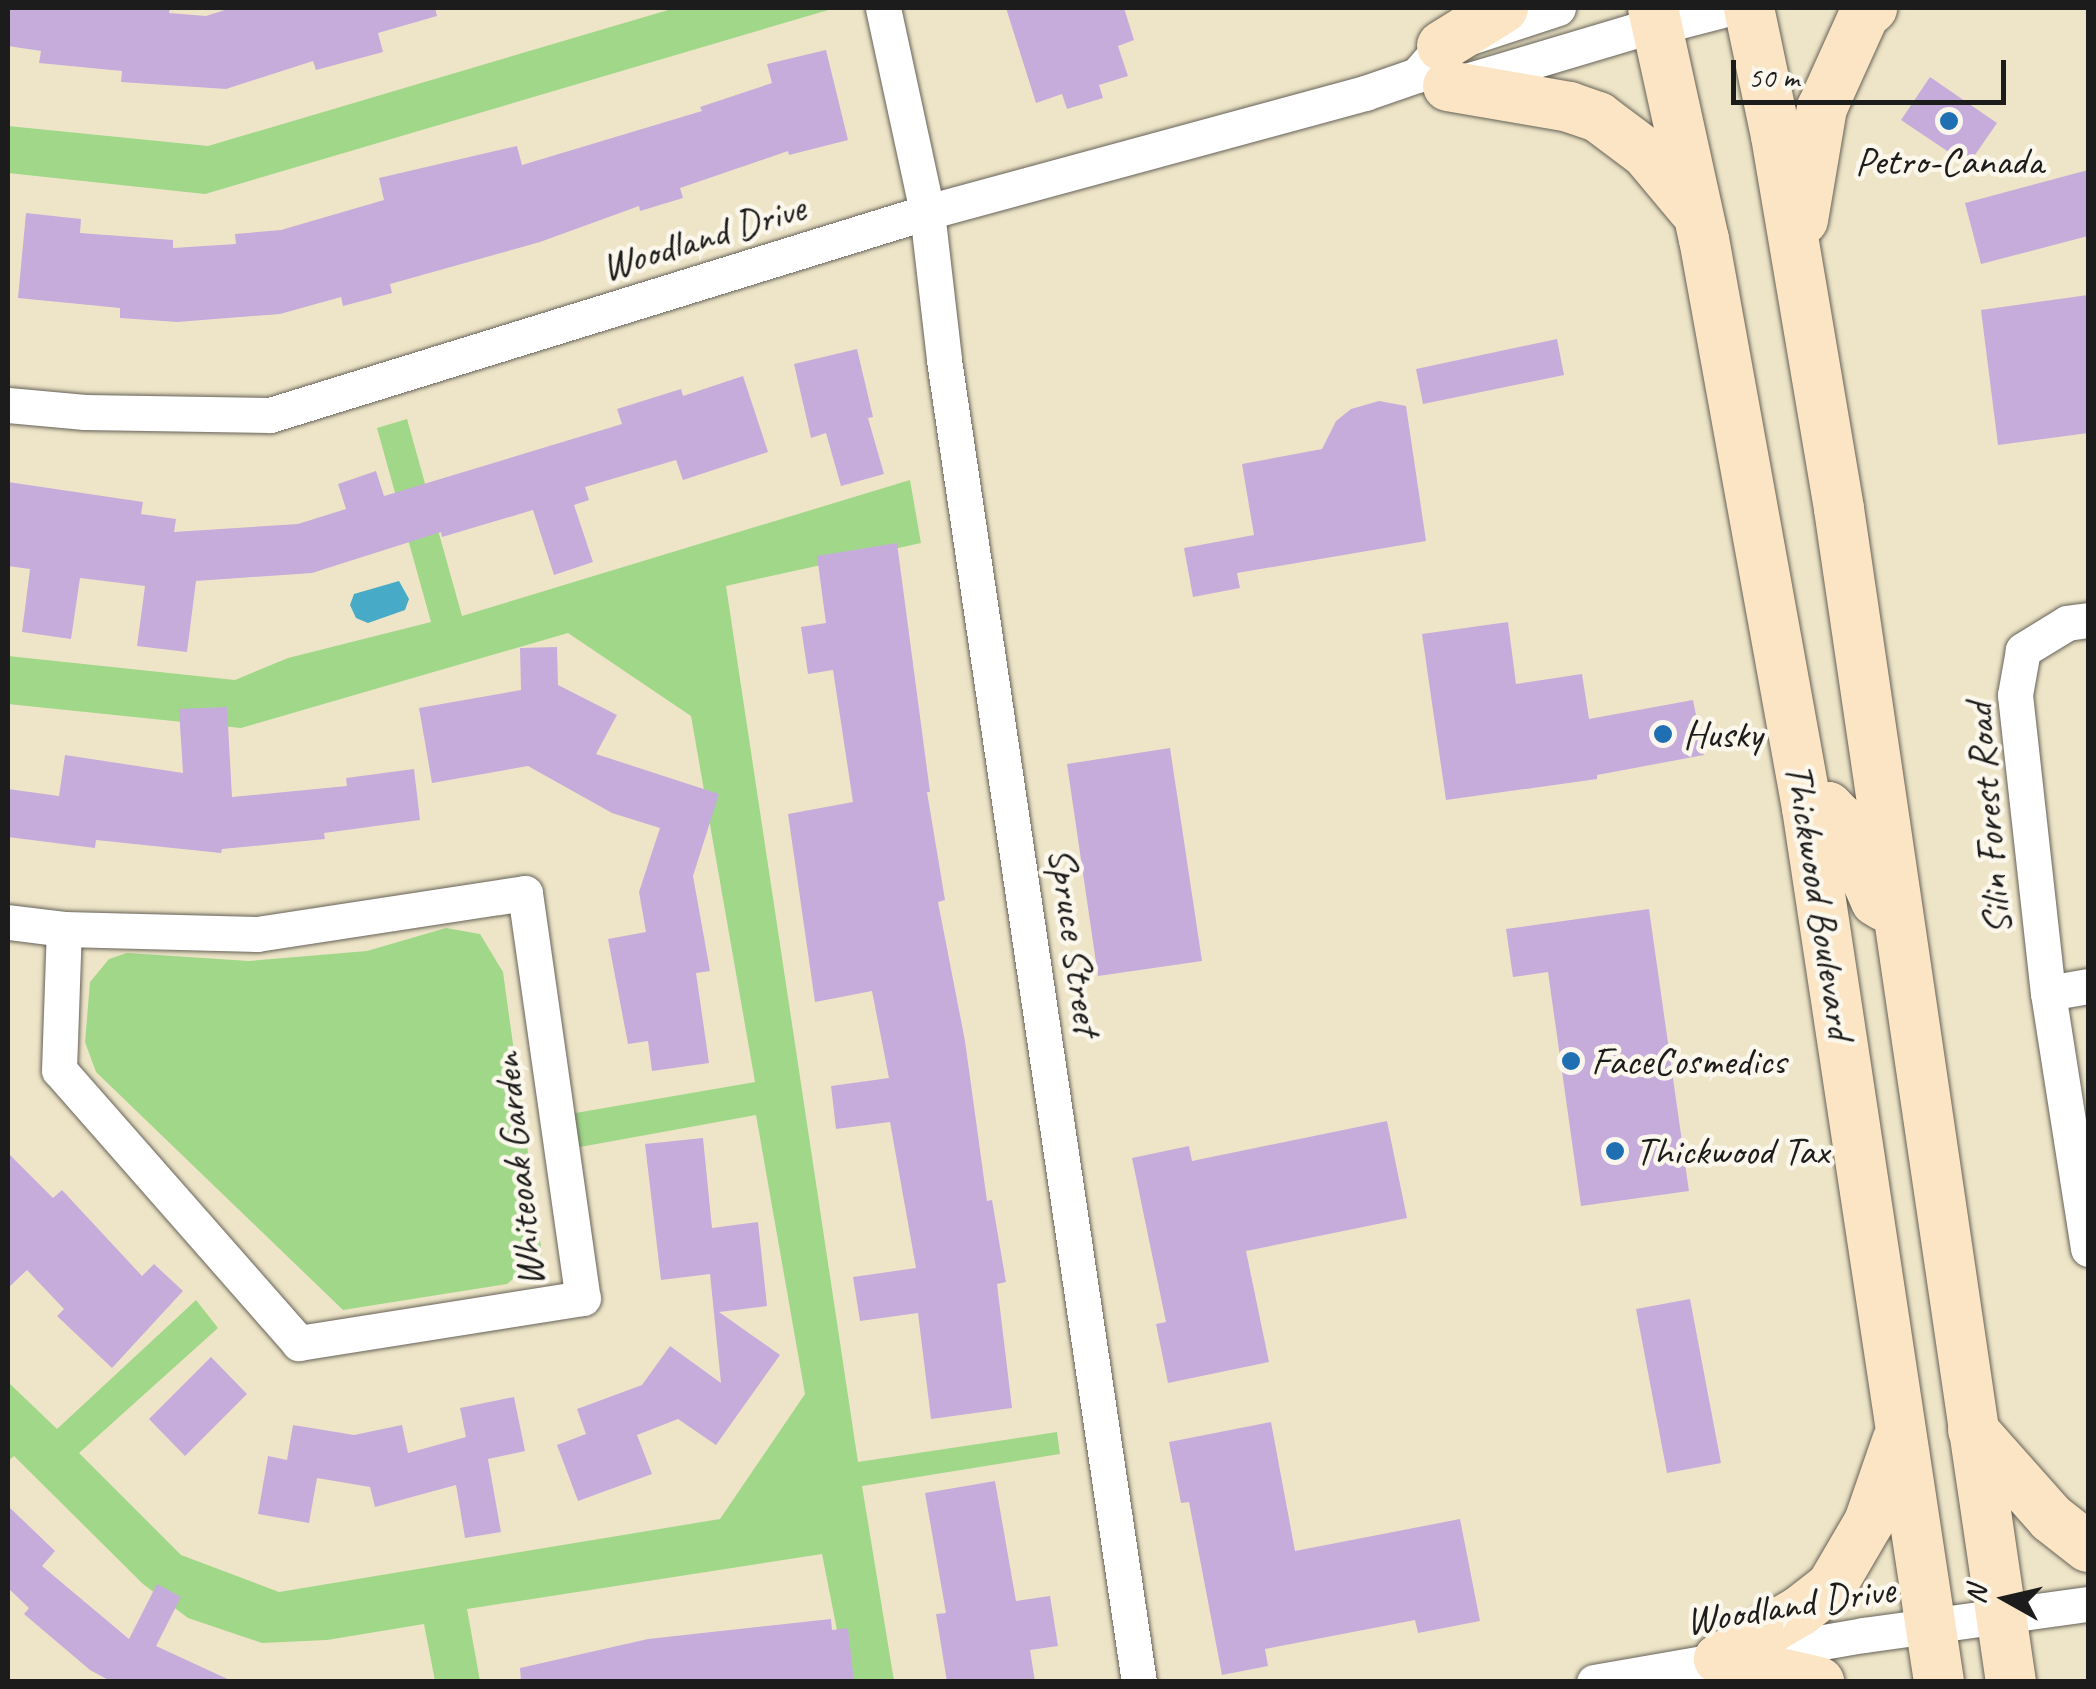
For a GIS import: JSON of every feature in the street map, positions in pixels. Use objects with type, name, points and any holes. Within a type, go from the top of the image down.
[{"type":"main road","points":[[1436,69],[1503,8]]},
{"type":"main road","name":"Thickwood Boulevard","points":[[1749,8],[1839,509],[2011,1682]]},
{"type":"main road","points":[[1797,259],[1822,108],[1864,16],[1872,8]]},
{"type":"main road","name":"Thickwood Boulevard","points":[[1655,16],[1696,212],[1807,808],[1939,1682]]},
{"type":"main road","points":[[1436,69],[1598,118],[1646,153],[1696,212]]},
{"type":"main road","points":[[1807,808],[1828,808],[1838,818],[1876,901],[1896,914]]},
{"type":"main road","points":[[1972,1430],[2051,1518],[2088,1547]]},
{"type":"main road","points":[[1718,1659],[1831,1587],[1868,1522],[1899,1436]]},
{"type":"main road","points":[[1718,1659],[1819,1682]]},
{"type":"street","name":"Spruce Street","points":[[882,8],[928,212],[944,360],[1139,1682]]},
{"type":"street","name":"Woodland Drive","points":[[1436,69],[1558,8]]},
{"type":"street","points":[[1655,16],[1719,8]]},
{"type":"street","name":"Woodland Drive","points":[[8,405],[85,412],[270,415],[928,212],[1436,69],[1655,16]]},
{"type":"street","name":"Silin Forest Road","points":[[2088,620],[2068,623],[2023,650],[2015,695],[2048,994],[2088,1249]]},
{"type":"street","name":"Whiteoak Garden","points":[[8,922],[64,929],[258,934],[526,893],[583,1298],[299,1342],[58,1070],[64,929]]},
{"type":"street","points":[[2048,994],[2088,986]]},
{"type":"street","points":[[2001,1618],[2088,1604]]},
{"type":"street","name":"Woodland Drive","points":[[1594,1682],[1930,1625],[2001,1618]]},
{"type":"green space","points":[[675,8],[835,8],[205,194],[8,173],[8,126],[208,146]]},
{"type":"green space","points":[[407,419],[462,616],[910,480],[921,543],[726,586],[858,1462],[1057,1432],[1060,1454],[862,1486],[894,1681],[847,1681],[822,1554],[467,1609],[480,1681],[435,1681],[424,1624],[327,1640],[262,1643],[188,1618],[143,1584],[14,1456],[8,1461],[8,1382],[57,1429],[196,1300],[218,1328],[79,1453],[181,1555],[279,1592],[720,1519],[805,1394],[756,1115],[569,1149],[564,1115],[755,1082],[691,716],[568,633],[241,728],[8,704],[8,656],[235,680],[288,658],[431,622],[377,428]]},
{"type":"green space","points":[[446,928],[480,934],[503,972],[542,1254],[507,1284],[343,1310],[96,1072],[85,1042],[90,982],[109,959],[127,953],[249,961],[367,951]]},
{"type":"water","points":[[399,581],[409,599],[405,610],[368,623],[356,618],[350,605],[354,594]]},
{"type":"building","points":[[8,8],[170,8],[169,13],[206,16],[231,8],[435,8],[437,16],[378,33],[383,52],[316,70],[313,61],[226,89],[121,82],[122,71],[39,63],[41,51],[8,46]]},
{"type":"building","points":[[1006,8],[1124,8],[1134,40],[1118,46],[1128,76],[1099,85],[1103,98],[1067,109],[1062,94],[1036,103]]},
{"type":"building","points":[[826,50],[848,140],[789,155],[788,151],[680,188],[683,198],[640,211],[639,206],[540,242],[390,284],[392,293],[343,306],[341,297],[280,314],[177,322],[120,318],[120,308],[18,298],[26,213],[81,219],[80,233],[173,240],[173,248],[236,244],[235,234],[281,230],[384,200],[379,178],[517,146],[522,165],[702,111],[700,107],[772,83],[767,64]]},
{"type":"building","name":"Petro-Canada","points":[[1930,77],[1997,123],[1968,165],[1901,120]]},
{"type":"building","points":[[2088,170],[2088,236],[1981,264],[1965,203]]},
{"type":"building","points":[[2088,295],[2088,433],[1998,445],[1981,310]]},
{"type":"building","points":[[1557,339],[1564,375],[1423,404],[1416,369]]},
{"type":"building","points":[[857,349],[873,417],[868,418],[884,474],[841,486],[826,433],[811,438],[794,364]]},
{"type":"building","points":[[743,376],[768,452],[683,480],[676,460],[585,487],[589,500],[574,505],[593,562],[554,575],[533,510],[442,537],[441,532],[312,573],[196,581],[187,652],[137,646],[145,586],[80,578],[71,639],[22,632],[30,569],[8,566],[8,482],[143,502],[141,514],[176,519],[174,532],[298,524],[346,509],[338,484],[376,471],[384,496],[622,424],[617,409],[681,389],[683,396]]},
{"type":"building","points":[[1379,401],[1406,406],[1426,541],[1237,573],[1240,588],[1193,597],[1184,548],[1254,535],[1242,464],[1322,449],[1336,421],[1351,409]]},
{"type":"building","points":[[897,543],[927,792],[945,900],[938,902],[965,1041],[987,1201],[992,1200],[1006,1282],[997,1284],[1012,1408],[931,1419],[918,1313],[860,1321],[853,1277],[916,1268],[890,1122],[836,1129],[831,1086],[889,1078],[872,991],[815,1002],[788,814],[853,802],[833,670],[808,674],[801,627],[826,623],[817,556]]},
{"type":"building","points":[[1508,622],[1516,684],[1582,674],[1589,719],[1693,700],[1704,755],[1597,775],[1597,779],[1446,800],[1422,634]]},
{"type":"building","points":[[557,647],[558,685],[617,715],[596,754],[719,794],[693,876],[710,971],[696,973],[709,1063],[652,1071],[648,1041],[628,1044],[608,939],[646,932],[639,892],[660,828],[612,813],[528,766],[432,783],[419,708],[521,690],[520,648]]},
{"type":"building","points":[[227,707],[232,797],[347,786],[346,778],[414,769],[420,820],[324,833],[325,839],[222,849],[221,853],[96,840],[95,848],[8,837],[8,789],[59,796],[65,755],[183,773],[179,709]]},
{"type":"building","points":[[1170,748],[1202,961],[1098,976],[1067,764]]},
{"type":"building","points":[[1649,909],[1689,1191],[1581,1206],[1548,972],[1513,977],[1506,929]]},
{"type":"building","points":[[1387,1121],[1407,1218],[1246,1251],[1269,1362],[1168,1383],[1156,1324],[1166,1322],[1132,1158],[1189,1146],[1192,1161]]},
{"type":"building","points":[[703,1138],[712,1228],[758,1222],[767,1306],[719,1312],[780,1355],[716,1445],[678,1419],[637,1435],[652,1474],[578,1501],[557,1445],[586,1434],[577,1409],[642,1385],[670,1346],[721,1383],[710,1274],[661,1280],[645,1144]]},
{"type":"building","points":[[8,1153],[53,1198],[62,1190],[142,1276],[154,1264],[183,1291],[112,1368],[57,1316],[64,1309],[27,1270],[8,1288]]},
{"type":"building","points":[[1690,1299],[1721,1463],[1667,1473],[1636,1309]]},
{"type":"building","points":[[211,1357],[247,1394],[185,1456],[149,1419]]},
{"type":"building","points":[[514,1397],[525,1451],[488,1459],[501,1532],[465,1538],[456,1485],[375,1507],[370,1487],[317,1478],[309,1523],[258,1514],[268,1456],[287,1460],[293,1425],[354,1435],[402,1425],[408,1453],[466,1437],[460,1408]]},
{"type":"building","points":[[1271,1422],[1295,1551],[1460,1519],[1480,1621],[1418,1633],[1415,1620],[1265,1649],[1268,1666],[1222,1675],[1189,1502],[1181,1503],[1169,1442]]},
{"type":"building","points":[[995,1481],[1016,1601],[1050,1596],[1058,1646],[1030,1650],[1035,1682],[947,1682],[936,1614],[946,1613],[925,1493]]},
{"type":"building","points":[[8,1506],[55,1551],[42,1566],[129,1639],[157,1584],[181,1597],[156,1646],[234,1682],[112,1682],[90,1670],[24,1614],[29,1608],[8,1588]]},
{"type":"building","points":[[831,1619],[832,1630],[848,1628],[854,1682],[521,1682],[520,1668],[648,1639]]},
{"type":"place","name":"Petro-Canada","points":[[1949,121]]},
{"type":"place","name":"Husky","points":[[1663,734]]},
{"type":"place","name":"FaceCosmedics","points":[[1571,1061]]},
{"type":"place","name":"Thickwood Tax","points":[[1615,1151]]}]
